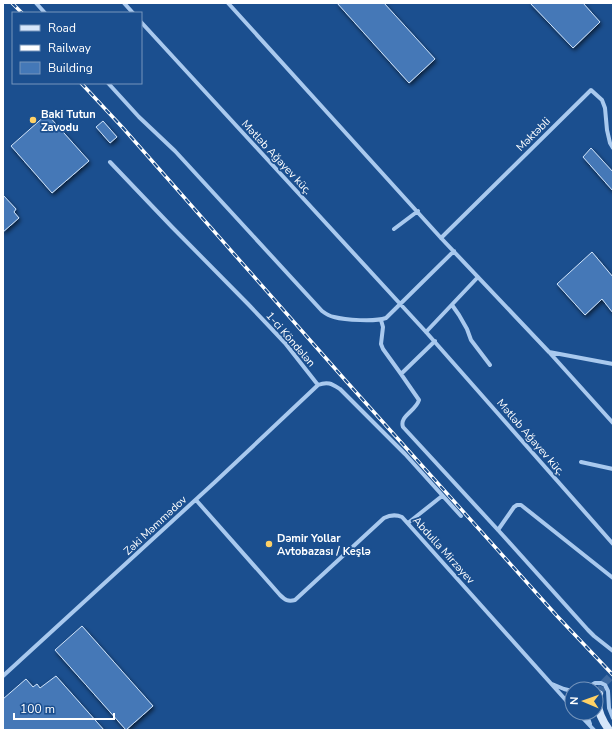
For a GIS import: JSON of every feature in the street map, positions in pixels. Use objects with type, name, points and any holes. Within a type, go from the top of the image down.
[{"type":"street","points":[[36,3],[44,12]]},
{"type":"street","points":[[124,3],[132,12]]},
{"type":"street","points":[[228,3],[613,423]]},
{"type":"street","name":"Mətləb Ağayev küç.","points":[[142,23],[435,341],[613,544]]},
{"type":"street","points":[[109,84],[139,117],[175,151],[322,311],[333,317],[381,320],[386,318],[454,251]]},
{"type":"street","name":"Məktəbli","points":[[442,238],[592,90],[602,100],[605,108],[607,130],[610,143],[613,148]]},
{"type":"street","name":"1-ci Köndələn","points":[[110,162],[285,343],[318,385]]},
{"type":"street","points":[[394,229],[418,212]]},
{"type":"street","points":[[426,332],[478,277]]},
{"type":"street","points":[[452,305],[467,329],[471,340],[490,365]]},
{"type":"street","points":[[381,320],[383,327],[381,344],[383,349],[419,400],[418,404],[402,420],[403,427],[588,630],[613,651]]},
{"type":"street","points":[[401,374],[435,341]]},
{"type":"street","points":[[549,352],[613,364]]},
{"type":"street","points":[[318,385],[329,383],[340,389],[405,454],[461,516]]},
{"type":"street","name":"Zəki Məmmədov","points":[[3,676],[196,500],[318,385]]},
{"type":"street","name":"Mətləb Ağayev küç.","points":[[581,462],[613,468]]},
{"type":"street","points":[[408,523],[442,496]]},
{"type":"street","name":"Abdulla Mirzəyev","points":[[196,500],[280,595],[285,600],[291,601],[294,600],[384,518],[393,515],[402,517],[564,698]]},
{"type":"street","points":[[498,530],[514,508],[517,505],[521,505],[613,578]]},
{"type":"street","points":[[550,683],[564,689]]},
{"type":"street","points":[[604,685],[607,687],[609,694],[610,712],[613,718]]},
{"type":"street","points":[[585,721],[594,730]]},
{"type":"street","points":[[588,721],[590,726]]},
{"type":"street","points":[[603,721],[609,730]]},
{"type":"building","points":[[337,3],[384,3],[435,59],[409,83]]},
{"type":"building","points":[[530,3],[583,3],[600,22],[573,48]]},
{"type":"building","points":[[47,114],[89,161],[52,193],[11,146]]},
{"type":"building","points":[[103,121],[117,137],[110,143],[96,127]]},
{"type":"building","points":[[591,148],[613,172],[613,191],[583,157]]},
{"type":"building","points":[[3,195],[16,209],[14,212],[19,218],[3,232]]},
{"type":"building","points":[[592,252],[613,277],[613,313],[602,299],[585,315],[557,284]]},
{"type":"building","points":[[82,626],[153,706],[126,730],[55,650]]},
{"type":"building","points":[[56,676],[104,730],[3,730],[3,699],[26,679],[33,687],[37,684],[40,688]]},
{"type":"tunnel","points":[[604,683],[613,674]]},
{"type":"railway","points":[[12,3],[21,12]]},
{"type":"railway","points":[[82,84],[123,128],[346,381],[557,616],[613,675]]},
{"type":"place","name":"Baki Tutun Zavodu","points":[[33,120]]},
{"type":"place","name":"Dəmir Yollar Avtobazası / Keşlə","points":[[269,544]]}]
